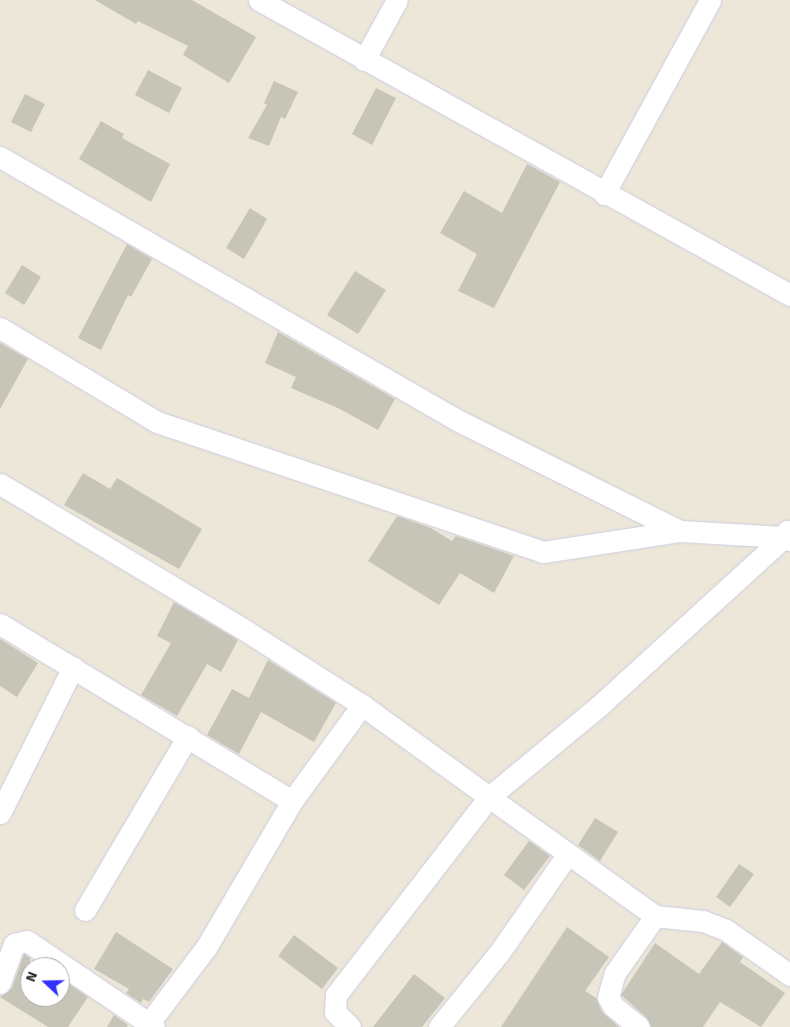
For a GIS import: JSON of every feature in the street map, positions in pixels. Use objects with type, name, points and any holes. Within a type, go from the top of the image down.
[{"type":"street","points":[[259,0],[604,194],[790,295]]},
{"type":"street","points":[[364,60],[397,0]]},
{"type":"street","points":[[604,194],[710,0]]},
{"type":"street","points":[[0,157],[460,421],[680,531]]},
{"type":"street","points":[[0,328],[157,422],[543,552],[680,531],[788,534]]},
{"type":"street","points":[[0,484],[240,627],[362,705],[489,796],[567,855],[655,916],[703,921],[726,930],[790,975]]},
{"type":"street","points":[[350,1027],[335,1012],[336,995],[489,796],[599,706],[788,534]]},
{"type":"street","points":[[0,624],[188,736],[292,801]]},
{"type":"street","points":[[0,813],[73,667]]},
{"type":"street","points":[[0,983],[14,944],[27,941],[149,1026],[207,946],[292,801],[362,705]]},
{"type":"street","points":[[85,910],[188,736]]},
{"type":"street","points":[[440,1027],[500,953],[567,855]]},
{"type":"street","points":[[639,1027],[613,1006],[608,996],[616,973],[655,916]]},
{"type":"building","points":[[95,0],[192,0],[256,37],[229,83],[183,55],[188,46],[138,21],[136,24]]},
{"type":"building","points":[[148,70],[182,88],[169,113],[135,95]]},
{"type":"building","points":[[274,81],[298,92],[285,119],[281,117],[269,146],[248,138],[267,105],[264,103]]},
{"type":"building","points":[[376,88],[396,98],[372,145],[352,134]]},
{"type":"building","points":[[25,94],[45,104],[31,132],[11,122]]},
{"type":"building","points":[[101,121],[124,134],[122,138],[170,164],[151,202],[79,159]]},
{"type":"building","points":[[527,164],[560,182],[494,308],[458,291],[477,254],[440,233],[464,191],[502,213]]},
{"type":"building","points":[[250,208],[267,219],[244,259],[226,248]]},
{"type":"building","points":[[127,244],[152,259],[131,297],[128,295],[101,350],[78,338]]},
{"type":"building","points":[[22,265],[41,277],[24,305],[5,293]]},
{"type":"building","points":[[355,271],[386,290],[358,334],[327,315]]},
{"type":"building","points":[[278,332],[395,399],[378,430],[340,409],[291,388],[296,377],[265,363]]},
{"type":"building","points":[[0,343],[28,359],[0,409]]},
{"type":"building","points":[[83,473],[110,489],[117,478],[202,529],[179,569],[64,505]]},
{"type":"building","points":[[397,516],[431,528],[452,541],[456,536],[514,556],[494,593],[460,573],[439,605],[368,561]]},
{"type":"building","points":[[174,602],[238,640],[221,672],[207,664],[177,716],[141,695],[171,643],[157,636]]},
{"type":"building","points":[[0,639],[38,663],[17,697],[0,686]]},
{"type":"building","points":[[268,660],[336,703],[314,742],[261,712],[239,754],[207,735],[232,689],[249,698]]},
{"type":"building","points":[[595,818],[618,832],[600,861],[578,845]]},
{"type":"building","points":[[529,841],[550,856],[524,890],[504,875]]},
{"type":"building","points":[[739,864],[754,874],[730,907],[716,897]]},
{"type":"building","points":[[567,927],[609,957],[585,991],[596,998],[602,1012],[619,1027],[501,1027]]},
{"type":"building","points":[[116,932],[173,969],[149,1002],[143,999],[141,1003],[126,993],[129,989],[94,969]]},
{"type":"building","points":[[294,935],[338,968],[322,989],[278,956]]},
{"type":"building","points":[[722,942],[743,957],[740,962],[785,993],[761,1027],[720,1002],[703,1027],[651,1027],[647,1018],[621,995],[655,943],[699,974]]},
{"type":"building","points":[[20,965],[20,1007],[70,1007],[70,985],[88,997],[68,1027],[48,1027],[0,997],[12,988]]},
{"type":"building","points":[[414,974],[445,998],[422,1027],[373,1027]]},
{"type":"building","points":[[114,1015],[128,1025],[127,1027],[107,1027]]}]
